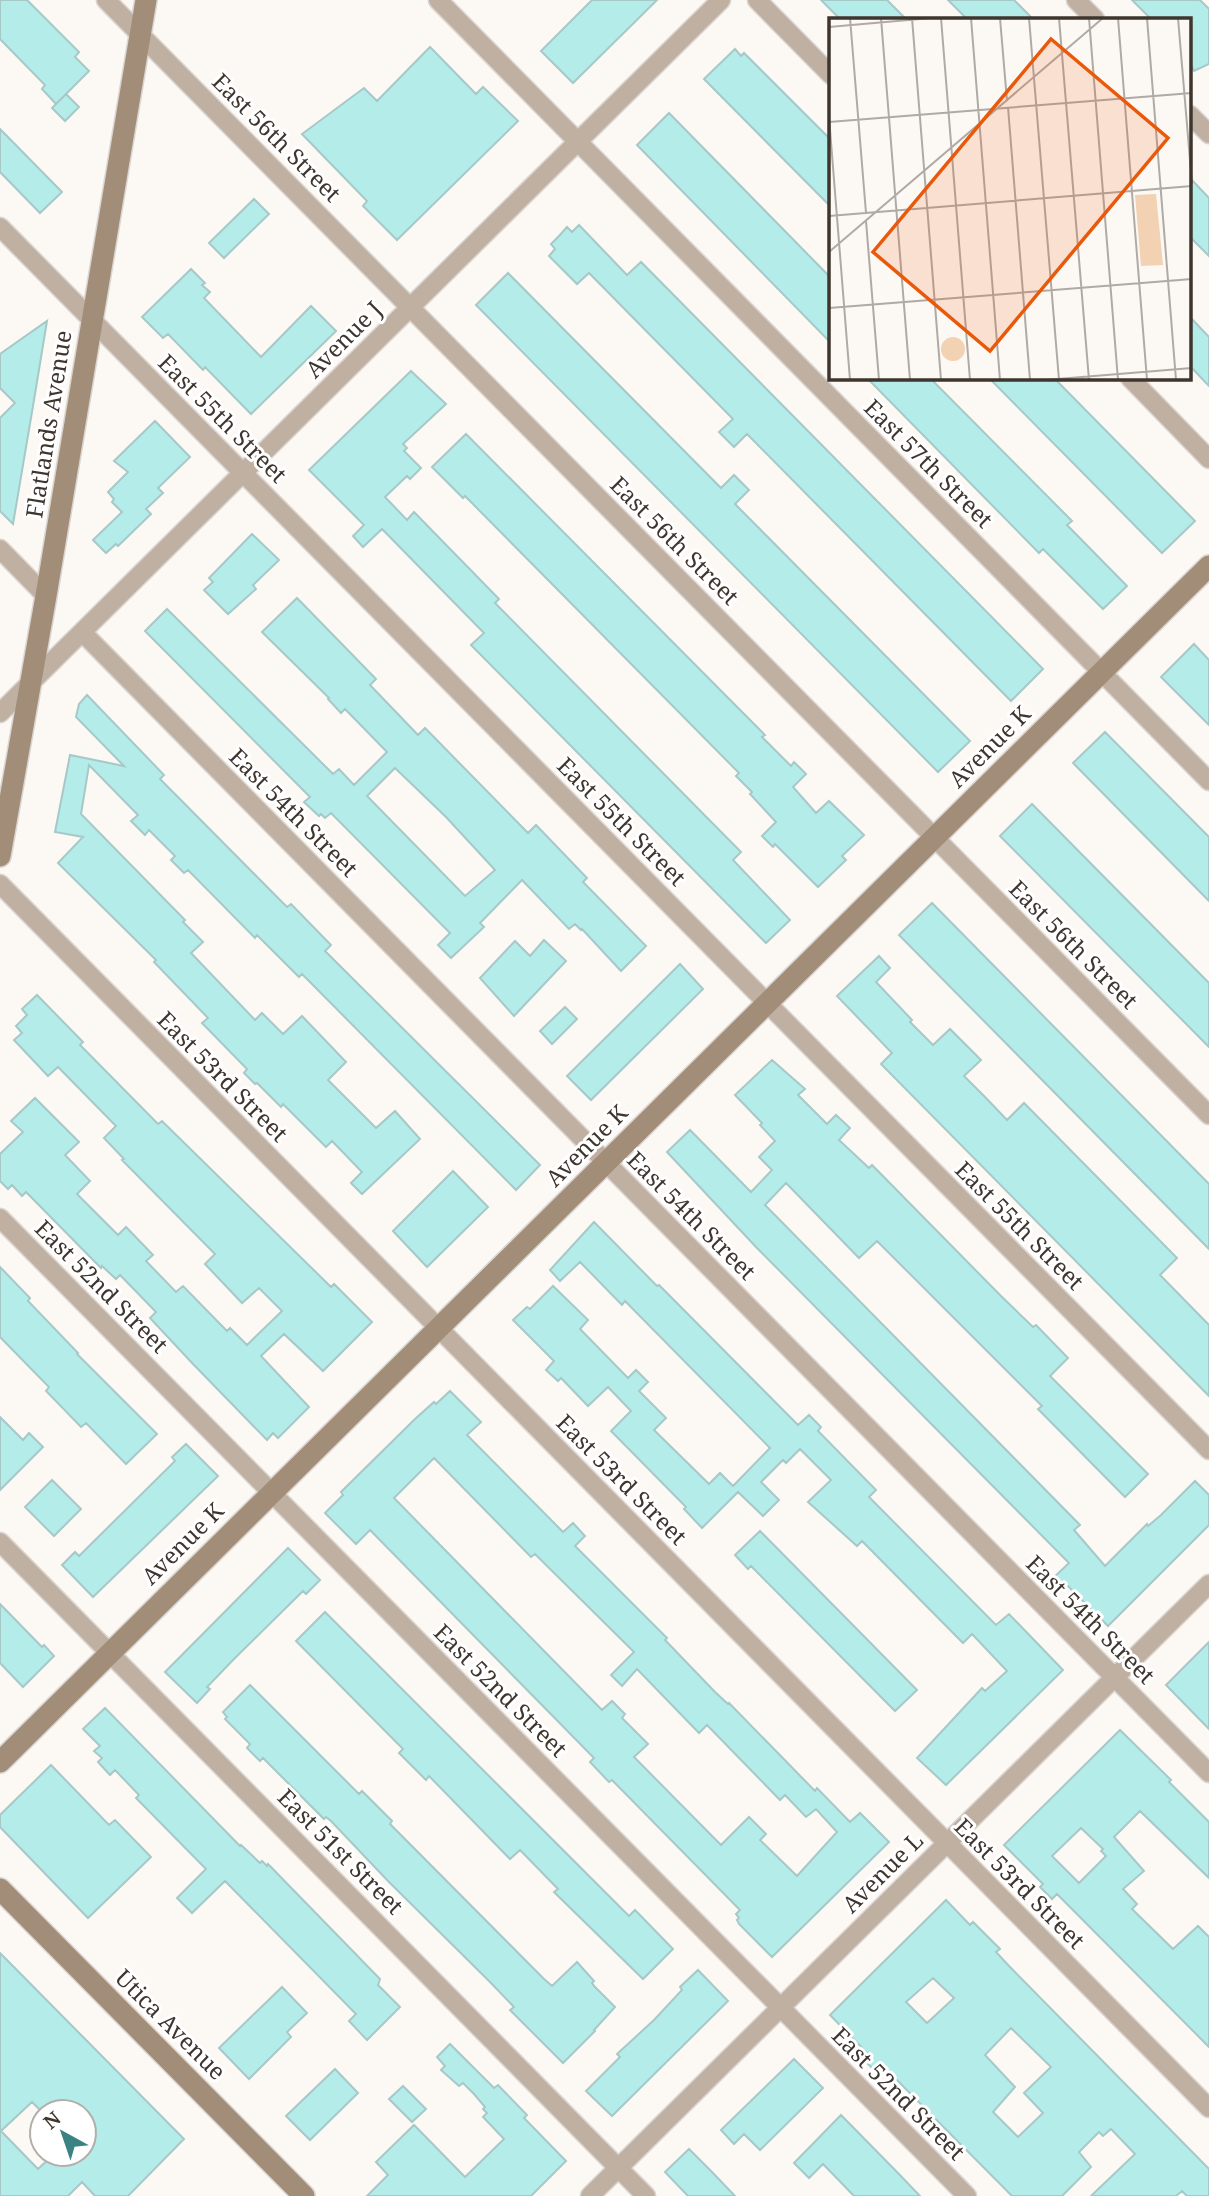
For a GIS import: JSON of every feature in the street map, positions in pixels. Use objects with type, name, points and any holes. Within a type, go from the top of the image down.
[{"type":"street","name":"East 56th Street","points":[[106,0],[1209,1115]]},
{"type":"street","name":"Flatlands Avenue","points":[[0,856],[146,0]]},
{"type":"street","name":"East 57th Street","points":[[438,0],[1209,781]]},
{"type":"street","name":"Avenue J","points":[[0,713],[721,0]]},
{"type":"street","points":[[757,0],[829,73]]},
{"type":"street","points":[[1076,0],[1095,18]]},
{"type":"street","points":[[1192,117],[1209,134]]},
{"type":"street","name":"East 55th Street","points":[[0,226],[1209,1450]]},
{"type":"street","points":[[1132,380],[1209,458]]},
{"type":"street","points":[[0,549],[46,596]]},
{"type":"street","name":"Avenue K","points":[[0,1762],[1209,566]]},
{"type":"street","name":"East 54th Street","points":[[82,632],[1209,1773]]},
{"type":"street","name":"East 53rd Street","points":[[0,884],[1209,2108]]},
{"type":"street","name":"East 52nd Street","points":[[0,1218],[967,2196]]},
{"type":"street","name":"East 51st Street","points":[[0,1542],[646,2196]]},
{"type":"street","name":"Avenue L","points":[[590,2196],[1209,1584]]},
{"type":"street","name":"Utica Avenue","points":[[0,1889],[304,2196]]},
{"type":"building","points":[[0,0],[27,0],[79,52],[75,57],[89,71],[56,104],[42,89],[45,85],[0,39]]},
{"type":"building","points":[[592,0],[657,0],[573,83],[541,51]]},
{"type":"building","points":[[821,0],[887,0],[905,18],[839,18]]},
{"type":"building","points":[[948,0],[1014,0],[1032,18],[966,18]]},
{"type":"building","points":[[1132,0],[1200,0],[1209,9],[1209,64],[1194,71],[1192,67],[1192,18],[1150,18]]},
{"type":"building","points":[[430,47],[476,94],[483,87],[518,121],[397,240],[363,206],[367,201],[302,134],[364,88],[377,101]]},
{"type":"building","points":[[735,49],[741,56],[744,53],[829,138],[829,205],[704,79]]},
{"type":"building","points":[[66,94],[79,107],[65,121],[52,108]]},
{"type":"building","points":[[669,113],[829,276],[829,341],[637,145]]},
{"type":"building","points":[[0,129],[62,192],[40,213],[0,172]]},
{"type":"building","points":[[1192,180],[1209,198],[1209,256],[1192,239]]},
{"type":"building","points":[[254,199],[269,214],[224,258],[209,243]]},
{"type":"building","points":[[579,225],[627,275],[641,262],[1043,669],[1011,701],[747,434],[734,447],[719,432],[733,419],[589,273],[577,284],[549,256],[555,249],[551,244],[567,227],[572,232]]},
{"type":"building","points":[[191,269],[210,292],[204,298],[261,357],[311,306],[336,331],[251,414],[168,334],[163,338],[142,317]]},
{"type":"building","points":[[508,273],[721,488],[734,475],[749,490],[735,504],[970,741],[938,772],[476,305]]},
{"type":"building","points":[[1192,319],[1209,337],[1209,386],[1192,368]]},
{"type":"building","points":[[47,321],[13,524],[0,511],[0,418],[15,403],[0,388],[0,354]]},
{"type":"building","points":[[411,371],[446,404],[403,444],[407,448],[404,451],[421,468],[410,479],[407,476],[385,497],[407,520],[414,512],[499,599],[495,603],[741,852],[733,860],[790,920],[766,943],[471,645],[484,633],[382,529],[363,547],[353,536],[364,525],[309,470]]},
{"type":"building","points":[[869,380],[932,380],[1072,521],[1067,525],[1127,586],[1103,609],[1043,549],[1039,553]]},
{"type":"building","points":[[991,380],[1056,380],[1195,521],[1162,553]]},
{"type":"building","points":[[155,421],[190,457],[158,488],[163,493],[146,509],[151,514],[118,546],[116,544],[106,553],[93,540],[122,512],[112,502],[114,499],[108,492],[128,472],[114,461]]},
{"type":"building","points":[[466,434],[765,735],[762,737],[791,766],[794,762],[806,774],[793,787],[816,813],[829,801],[864,835],[842,856],[846,860],[818,887],[775,844],[773,847],[762,836],[776,822],[736,776],[739,773],[465,496],[463,498],[432,467]]},
{"type":"building","points":[[252,534],[279,560],[253,585],[256,589],[228,614],[204,590],[213,582],[209,578]]},
{"type":"building","points":[[297,598],[376,679],[370,685],[418,735],[425,728],[528,833],[536,825],[587,878],[583,882],[646,946],[621,971],[582,929],[575,924],[569,929],[522,880],[480,923],[484,927],[451,958],[438,945],[450,933],[331,813],[325,818],[321,814],[319,816],[304,802],[310,797],[145,631],[167,609],[333,774],[339,769],[354,785],[387,752],[345,709],[341,713],[262,632]],"holes":[[[395,768],[446,817],[495,870],[465,896],[367,796]]]},
{"type":"building","points":[[1194,644],[1209,660],[1209,725],[1161,677]]},
{"type":"building","points":[[87,695],[164,775],[160,779],[287,907],[291,904],[331,945],[325,951],[540,1165],[516,1190],[302,974],[299,977],[257,935],[255,938],[188,870],[184,873],[171,860],[175,856],[149,830],[145,835],[131,821],[138,815],[89,765],[81,814],[185,920],[183,922],[203,942],[191,953],[255,1020],[262,1013],[283,1034],[302,1016],[346,1062],[328,1080],[376,1128],[395,1111],[420,1139],[362,1194],[351,1183],[362,1172],[332,1141],[326,1147],[283,1104],[281,1107],[244,1073],[247,1069],[202,1023],[208,1018],[154,962],[156,960],[58,863],[83,837],[55,832],[70,755],[124,766],[76,717],[79,704]]},
{"type":"building","points":[[1105,732],[1209,837],[1209,901],[1073,763]]},
{"type":"building","points":[[1032,804],[1209,983],[1209,1047],[1000,836]]},
{"type":"building","points":[[932,903],[1209,1184],[1209,1249],[899,935]]},
{"type":"building","points":[[544,940],[566,961],[514,1016],[480,978],[515,941],[530,956]]},
{"type":"building","points":[[879,956],[890,968],[876,982],[912,1020],[910,1022],[933,1045],[950,1029],[981,1060],[964,1076],[1007,1120],[1024,1103],[1177,1258],[1160,1275],[1209,1325],[1209,1396],[881,1064],[892,1053],[837,996]]},
{"type":"building","points":[[680,964],[703,989],[591,1100],[567,1076]]},
{"type":"building","points":[[37,995],[83,1042],[80,1045],[158,1124],[162,1121],[331,1287],[334,1284],[372,1322],[323,1371],[284,1334],[261,1356],[309,1407],[278,1438],[273,1433],[267,1440],[193,1364],[150,1318],[156,1312],[120,1275],[116,1279],[102,1266],[101,1268],[26,1192],[22,1196],[12,1185],[8,1189],[0,1181],[0,1154],[23,1132],[11,1121],[35,1098],[79,1142],[65,1155],[90,1181],[77,1194],[118,1235],[126,1227],[153,1255],[146,1261],[176,1292],[183,1286],[227,1331],[230,1328],[247,1345],[282,1311],[259,1288],[242,1303],[205,1264],[215,1254],[122,1160],[124,1159],[104,1138],[116,1126],[58,1067],[48,1076],[14,1040],[22,1033],[16,1026],[27,1015],[22,1009]]},
{"type":"building","points":[[565,1007],[577,1019],[552,1044],[540,1031]]},
{"type":"building","points":[[772,1060],[805,1089],[798,1095],[827,1124],[836,1115],[850,1128],[839,1140],[869,1168],[872,1165],[1001,1296],[1033,1327],[1036,1325],[1068,1358],[1050,1376],[1148,1474],[1125,1497],[1038,1409],[1042,1406],[877,1241],[859,1258],[786,1183],[765,1205],[1080,1525],[1074,1530],[1105,1566],[1195,1481],[1209,1495],[1209,1525],[1108,1626],[1068,1586],[1062,1591],[1051,1580],[1069,1563],[756,1247],[667,1152],[690,1130],[751,1192],[772,1170],[759,1157],[775,1141],[735,1095]]},
{"type":"building","points":[[453,1171],[488,1207],[427,1267],[393,1231]]},
{"type":"building","points":[[594,1222],[798,1425],[809,1415],[821,1427],[818,1431],[876,1490],[869,1497],[996,1625],[1009,1614],[1063,1670],[946,1785],[917,1758],[982,1688],[985,1691],[1007,1671],[972,1634],[963,1643],[862,1541],[857,1546],[808,1502],[831,1480],[800,1449],[786,1463],[783,1460],[761,1482],[779,1500],[763,1516],[738,1492],[702,1528],[684,1509],[686,1507],[611,1431],[631,1411],[608,1387],[588,1406],[561,1378],[558,1381],[546,1370],[554,1361],[513,1320],[527,1307],[530,1309],[553,1286],[588,1320],[580,1329],[628,1378],[636,1370],[648,1382],[639,1391],[666,1418],[654,1430],[709,1484],[720,1473],[733,1486],[770,1448],[625,1301],[622,1305],[580,1262],[560,1281],[550,1270]]},
{"type":"building","points":[[0,1267],[77,1354],[157,1434],[126,1464],[86,1423],[81,1427],[46,1391],[49,1387],[0,1337]]},
{"type":"building","points":[[450,1391],[481,1422],[467,1435],[563,1532],[573,1523],[585,1536],[575,1546],[667,1638],[665,1640],[715,1692],[850,1822],[860,1813],[889,1842],[772,1957],[739,1924],[736,1914],[740,1910],[612,1780],[609,1782],[590,1762],[594,1758],[370,1530],[356,1544],[325,1513],[343,1495],[341,1492],[415,1419],[434,1402],[436,1404]],"holes":[[[434,1458],[531,1557],[535,1554],[634,1652],[611,1675],[622,1686],[637,1669],[699,1733],[707,1725],[780,1800],[785,1795],[806,1817],[816,1809],[837,1832],[797,1876],[760,1840],[766,1834],[749,1817],[721,1845],[634,1757],[648,1744],[622,1718],[625,1714],[612,1701],[602,1710],[394,1498]]]},
{"type":"building","points":[[0,1417],[23,1440],[29,1433],[43,1447],[0,1490]]},
{"type":"building","points":[[186,1444],[218,1476],[93,1597],[62,1565],[75,1552],[79,1556],[175,1461],[172,1457]]},
{"type":"building","points":[[52,1480],[81,1509],[54,1536],[25,1507]]},
{"type":"building","points":[[760,1531],[917,1690],[895,1711],[751,1566],[748,1569],[735,1555]]},
{"type":"building","points":[[288,1548],[320,1580],[306,1594],[303,1591],[234,1659],[207,1687],[210,1689],[197,1703],[165,1672]]},
{"type":"building","points":[[0,1604],[54,1656],[23,1687],[0,1663]]},
{"type":"building","points":[[325,1612],[629,1916],[635,1910],[673,1949],[643,1979],[554,1892],[558,1889],[520,1850],[510,1859],[429,1776],[426,1780],[399,1753],[403,1749],[296,1641]]},
{"type":"building","points":[[1209,1642],[1209,1729],[1166,1685]]},
{"type":"building","points":[[250,1685],[359,1794],[362,1791],[392,1821],[390,1824],[552,1986],[577,1962],[594,1981],[592,1983],[595,1987],[615,2007],[563,2063],[510,2010],[514,2007],[491,1983],[331,1821],[326,1817],[324,1819],[263,1758],[260,1761],[247,1748],[250,1744],[225,1719],[227,1717],[223,1712]]},
{"type":"building","points":[[105,1708],[240,1846],[260,1863],[262,1861],[267,1866],[268,1864],[380,1979],[378,1985],[400,2007],[367,2040],[349,2021],[356,2014],[225,1881],[192,1913],[177,1898],[206,1869],[136,1798],[139,1795],[115,1770],[110,1775],[98,1762],[102,1758],[94,1751],[100,1746],[83,1729]]},
{"type":"building","points":[[1120,1730],[1171,1780],[1169,1782],[1209,1822],[1209,1878],[1140,1811],[1114,1837],[1144,1871],[1123,1889],[1137,1904],[1132,1909],[1173,1949],[1198,1926],[1209,1937],[1209,2047],[1057,1894],[1052,1899],[1040,1887],[1043,1884],[1004,1845]],"holes":[[[1081,1828],[1103,1849],[1101,1851],[1106,1856],[1079,1883],[1052,1856]]]},
{"type":"building","points":[[51,1765],[109,1825],[115,1820],[151,1857],[88,1918],[0,1827],[0,1815]]},
{"type":"building","points":[[946,1900],[970,1925],[973,1922],[1000,1949],[996,1952],[1009,1966],[1209,2169],[1209,2196],[1187,2196],[1182,2191],[1176,2196],[1091,2196],[1135,2154],[1111,2129],[1103,2136],[1099,2132],[1079,2152],[1091,2167],[1062,2196],[1012,2196],[882,2065],[876,2072],[864,2060],[869,2055],[830,2015]],"holes":[[[933,1978],[954,1998],[927,2023],[906,2002]],[[1011,2028],[1051,2067],[1024,2093],[1043,2113],[1018,2137],[993,2112],[1015,2087],[985,2055]]]},
{"type":"building","points":[[0,1953],[184,2139],[128,2196],[95,2196],[82,2182],[68,2196],[0,2196]]},
{"type":"building","points":[[698,1970],[728,2001],[612,2116],[586,2091],[620,2057],[617,2054],[654,2020],[682,1990],[680,1987]]},
{"type":"building","points":[[282,1987],[307,2013],[287,2032],[291,2037],[249,2079],[219,2048]]},
{"type":"building","points":[[450,2044],[494,2088],[498,2085],[527,2115],[524,2118],[566,2161],[531,2196],[367,2196],[388,2175],[376,2162],[414,2125],[465,2177],[504,2139],[483,2117],[487,2113],[483,2109],[485,2107],[474,2094],[463,2083],[459,2086],[441,2070],[445,2066],[437,2057]]},
{"type":"building","points":[[794,2059],[823,2088],[760,2150],[744,2134],[734,2144],[721,2130]]},
{"type":"building","points":[[335,2069],[358,2093],[310,2140],[286,2116]]},
{"type":"building","points":[[403,2086],[426,2109],[412,2122],[389,2099]]},
{"type":"building","points":[[841,2115],[920,2196],[854,2196],[823,2164],[809,2178],[794,2163]]},
{"type":"building","points":[[689,2149],[735,2196],[688,2196],[665,2172]]}]
